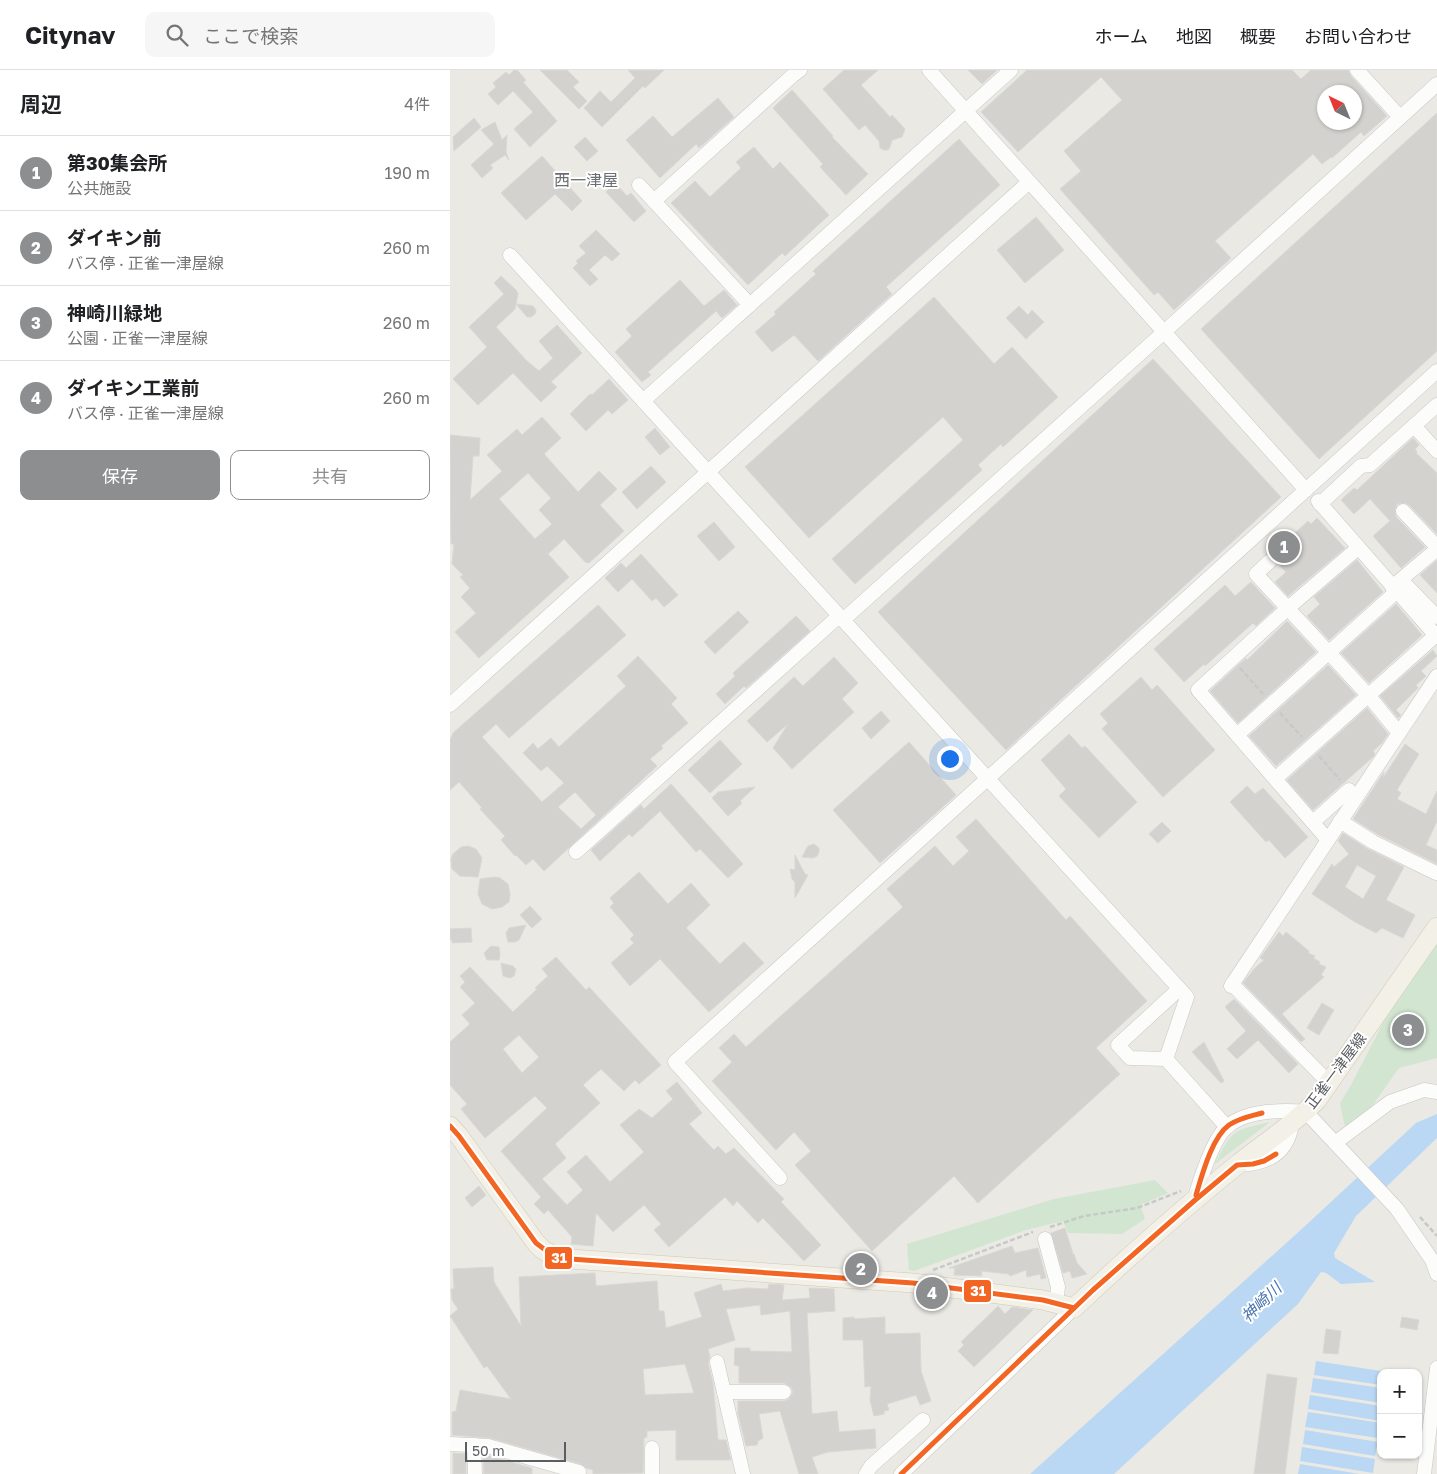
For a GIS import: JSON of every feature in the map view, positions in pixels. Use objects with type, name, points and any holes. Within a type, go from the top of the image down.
[{"type":"main road","name":"正雀一津屋線","points":[[1074,1308],[1194,1201],[1299,1117],[1317,1100],[1437,928]]},
{"type":"main road","points":[[450,1126],[536,1243],[556,1258],[913,1283],[1042,1300],[1074,1308]]},
{"type":"street","points":[[654,200],[800,70]]},
{"type":"street","points":[[929,70],[1306,490]]},
{"type":"street","points":[[643,401],[1011,70]]},
{"type":"street","points":[[1357,70],[1400,117]]},
{"type":"street","points":[[576,852],[1164,332],[1437,84]]},
{"type":"street","points":[[450,705],[1029,182]]},
{"type":"street","points":[[639,185],[750,305]]},
{"type":"street","points":[[510,255],[1187,997],[1166,1059]]},
{"type":"street","points":[[780,1178],[675,1062],[1437,371]]},
{"type":"street","points":[[1437,405],[1370,465],[1361,466],[1319,503],[1358,548],[1397,586],[1437,617]]},
{"type":"street","points":[[1414,426],[1437,451]]},
{"type":"street","points":[[1237,735],[1328,652],[1437,548],[1403,511]]},
{"type":"street","points":[[1328,840],[1198,690],[1288,608],[1358,548]]},
{"type":"street","points":[[1270,561],[1256,574],[1368,695],[1399,733]]},
{"type":"street","points":[[1276,778],[1436,636],[1397,586]]},
{"type":"street","points":[[1329,1083],[1231,985],[1437,676]]},
{"type":"street","points":[[1313,822],[1349,790]]},
{"type":"street","points":[[1340,821],[1374,842],[1436,873]]},
{"type":"street","points":[[1179,989],[1118,1045],[1130,1058],[1166,1059],[1226,1127]]},
{"type":"street","points":[[1335,1143],[1390,1102],[1424,1090],[1437,1092]]},
{"type":"street","points":[[1194,1201],[1201,1176],[1220,1135],[1226,1127],[1238,1120],[1262,1113],[1282,1110],[1299,1117],[1335,1143],[1348,1156],[1397,1208],[1432,1260],[1437,1274]]},
{"type":"street","points":[[1045,1239],[1058,1287],[1056,1304]]},
{"type":"street","points":[[901,1474],[1074,1308]]},
{"type":"street","points":[[717,1362],[743,1474]]},
{"type":"street","points":[[1424,1474],[1437,1368]]},
{"type":"street","points":[[724,1392],[784,1392]]},
{"type":"street","points":[[866,1474],[871,1466],[923,1420]]},
{"type":"street","points":[[450,1444],[488,1446],[541,1468],[579,1472]]},
{"type":"street","points":[[474,1445],[475,1474]]},
{"type":"street","points":[[652,1448],[652,1474]]},
{"type":"path","points":[[1232,659],[1349,790]]},
{"type":"green space","points":[[1437,943],[1437,1058],[1399,1068],[1367,1113],[1345,1128],[1340,1103],[1398,994]]},
{"type":"green space","points":[[1270,1122],[1215,1164],[1226,1144],[1235,1133],[1248,1127]]},
{"type":"green space","points":[[1155,1180],[1168,1193],[1140,1205],[1145,1219],[1122,1234],[1068,1233],[1063,1221],[1026,1230],[914,1271],[909,1270],[907,1244],[1054,1199]]},
{"type":"water","name":"神崎川","points":[[1437,1114],[1437,1138],[1356,1216],[1334,1253],[1335,1258],[1375,1282],[1341,1284],[1326,1273],[1321,1272],[1298,1304],[1114,1474],[1030,1474],[1304,1227],[1416,1123]]},
{"type":"water","points":[[1316,1361],[1377,1370],[1377,1384],[1314,1375]]},
{"type":"water","points":[[1313,1378],[1377,1387],[1377,1402],[1311,1392]]},
{"type":"water","points":[[1310,1395],[1377,1405],[1377,1420],[1308,1409]]},
{"type":"water","points":[[1308,1412],[1377,1422],[1377,1438],[1305,1427]]},
{"type":"water","points":[[1305,1430],[1377,1442],[1377,1447],[1375,1456],[1303,1444]]},
{"type":"water","points":[[1302,1447],[1375,1459],[1373,1473],[1300,1461]]},
{"type":"water","points":[[1300,1464],[1359,1474],[1298,1474]]},
{"type":"building","points":[[514,70],[517,70],[526,80],[523,82],[557,121],[530,147],[514,129],[533,112],[513,91],[498,105],[488,94],[496,87],[493,83],[506,72],[509,75]]},
{"type":"building","points":[[540,70],[567,70],[579,82],[573,87],[587,101],[579,109]]},
{"type":"building","points":[[628,70],[664,70],[645,88],[643,86],[602,127],[584,108],[600,91],[611,102],[635,78]]},
{"type":"building","points":[[844,70],[878,70],[861,85],[890,117],[892,115],[905,129],[902,137],[892,140],[888,150],[880,148],[879,141],[865,125],[859,130],[823,89]]},
{"type":"building","points":[[968,70],[997,70],[982,84]]},
{"type":"building","points":[[1027,70],[1292,70],[1301,79],[1311,70],[1348,70],[1359,85],[1317,85],[1317,130],[1362,130],[1362,88],[1387,116],[1364,136],[1361,132],[1332,158],[1322,164],[1313,154],[1215,241],[1231,258],[1174,310],[1158,292],[1154,295],[1060,189],[1081,171],[1064,151],[1122,100],[1101,77],[1018,152],[981,112]]},
{"type":"building","points":[[792,90],[832,137],[868,174],[846,195],[820,167],[823,164],[773,108]]},
{"type":"building","points":[[718,98],[734,117],[699,148],[696,144],[660,178],[626,140],[653,116],[672,137]]},
{"type":"building","points":[[1437,113],[1437,351],[1319,459],[1201,329]]},
{"type":"building","points":[[474,118],[481,127],[454,151],[453,137]]},
{"type":"building","points":[[495,122],[502,140],[507,135],[506,152],[509,160],[505,155],[490,165],[493,168],[482,178],[471,165],[494,144],[481,130]]},
{"type":"building","points":[[585,137],[598,151],[587,161],[574,147]]},
{"type":"building","points":[[959,139],[1000,185],[886,287],[892,294],[818,361],[794,335],[772,352],[755,332],[816,274],[813,271]]},
{"type":"building","points":[[754,147],[773,169],[780,162],[829,215],[785,256],[782,253],[748,285],[671,203],[695,181],[710,197],[741,168],[736,162]]},
{"type":"building","points":[[542,156],[582,201],[572,211],[555,194],[526,220],[501,193]]},
{"type":"building","points":[[615,183],[627,196],[631,193],[646,211],[634,222],[606,192]]},
{"type":"building","points":[[1036,217],[1064,250],[1025,283],[997,250]]},
{"type":"building","points":[[596,230],[620,254],[612,261],[605,255],[589,270],[598,279],[590,286],[573,268],[578,263],[576,261],[586,253],[579,246]]},
{"type":"building","points":[[501,276],[518,294],[515,309],[496,327],[527,361],[539,371],[553,358],[539,341],[557,325],[582,353],[551,382],[557,387],[541,402],[513,373],[478,405],[453,379],[487,347],[469,327],[504,294],[494,283]]},
{"type":"building","points":[[680,280],[704,306],[724,290],[737,305],[722,318],[716,311],[648,372],[651,375],[642,382],[615,352],[632,336],[626,329]]},
{"type":"building","points":[[934,297],[994,364],[1012,347],[1058,397],[1003,447],[1001,444],[978,465],[982,470],[855,584],[832,559],[963,440],[943,417],[809,538],[745,467]]},
{"type":"building","points":[[516,304],[533,306],[536,310],[535,314],[527,317]]},
{"type":"building","points":[[1019,306],[1028,315],[1032,310],[1044,322],[1026,339],[1006,318]]},
{"type":"building","points":[[1153,359],[1281,497],[1006,750],[878,612]]},
{"type":"building","points":[[609,379],[628,400],[612,414],[608,410],[586,431],[570,414],[590,394],[592,395]]},
{"type":"building","points":[[542,417],[561,438],[544,454],[578,492],[599,471],[617,489],[600,505],[624,531],[589,563],[585,562],[564,539],[548,554],[569,577],[479,658],[455,632],[476,613],[461,597],[470,588],[460,577],[463,575],[452,564],[454,544],[451,544],[450,435],[480,438],[479,456],[473,456],[470,500],[502,471],[487,455],[517,429],[522,435]],"holes":[[[528,473],[551,498],[539,510],[552,524],[535,539],[499,499]]]},
{"type":"building","points":[[655,428],[670,447],[660,455],[645,437]]},
{"type":"building","points":[[1413,438],[1419,445],[1415,449],[1416,453],[1437,473],[1437,534],[1409,505],[1405,503],[1397,504],[1395,509],[1396,517],[1425,547],[1401,568],[1373,536],[1390,521],[1370,499],[1354,514],[1341,500],[1354,488],[1357,490]]},
{"type":"building","points":[[651,466],[666,482],[637,509],[622,492]]},
{"type":"building","points":[[1317,518],[1345,548],[1288,596],[1275,582],[1286,572],[1278,564],[1276,555],[1268,553],[1291,532],[1293,535],[1308,521],[1311,524]]},
{"type":"building","points":[[714,522],[735,547],[719,561],[697,536]]},
{"type":"building","points":[[641,554],[678,595],[664,607],[656,598],[652,601],[632,579],[618,592],[605,578],[621,563],[626,568]]},
{"type":"building","points":[[1357,560],[1383,592],[1329,640],[1307,616],[1320,604],[1314,597]]},
{"type":"building","points":[[1437,560],[1437,593],[1420,575]]},
{"type":"building","points":[[1251,582],[1275,608],[1256,626],[1253,623],[1184,682],[1154,649],[1225,585],[1235,596]]},
{"type":"building","points":[[1396,604],[1422,635],[1369,683],[1341,653]]},
{"type":"building","points":[[598,605],[626,635],[509,738],[496,724],[482,737],[542,802],[564,783],[547,766],[541,771],[523,753],[533,743],[538,749],[551,738],[559,747],[626,686],[617,676],[638,656],[677,698],[671,704],[688,723],[661,746],[663,748],[650,759],[657,766],[544,871],[533,859],[526,865],[515,856],[501,840],[505,836],[480,809],[482,808],[459,782],[450,790],[450,740],[453,733]],"holes":[[[575,792],[596,815],[581,829],[558,807]]]},
{"type":"building","points":[[738,611],[749,622],[715,654],[704,642]]},
{"type":"building","points":[[796,616],[810,631],[746,688],[744,686],[725,704],[716,694],[735,676],[733,673]]},
{"type":"building","points":[[1287,621],[1316,652],[1238,723],[1210,691],[1246,658],[1247,660]]},
{"type":"building","points":[[1433,650],[1437,656],[1421,671],[1426,676],[1416,685],[1418,688],[1396,710],[1401,715],[1398,718],[1380,696]]},
{"type":"building","points":[[834,657],[858,683],[842,699],[854,712],[792,769],[773,748],[788,724],[767,742],[747,721],[794,677],[803,686]]},
{"type":"building","points":[[1328,665],[1356,695],[1276,766],[1249,736]]},
{"type":"building","points":[[1141,677],[1152,690],[1157,685],[1215,750],[1163,797],[1102,729],[1108,723],[1100,714]]},
{"type":"building","points":[[1367,708],[1388,734],[1373,751],[1375,754],[1373,757],[1313,810],[1287,780]]},
{"type":"building","points":[[881,711],[890,721],[871,739],[862,728]]},
{"type":"building","points":[[1069,734],[1082,748],[1085,746],[1137,802],[1099,838],[1059,796],[1066,789],[1041,760]]},
{"type":"building","points":[[720,740],[742,764],[710,793],[688,770]]},
{"type":"building","points":[[909,742],[956,795],[880,863],[833,810]]},
{"type":"building","points":[[1405,744],[1419,754],[1397,790],[1401,793],[1397,799],[1426,814],[1437,791],[1437,821],[1426,845],[1437,850],[1437,864],[1377,834],[1353,819]]},
{"type":"building","points":[[671,784],[743,864],[728,878],[700,849],[696,852],[660,811],[632,837],[629,834],[600,861],[591,850],[641,805],[644,809]]},
{"type":"building","points":[[1247,786],[1255,794],[1263,788],[1308,837],[1285,858],[1269,840],[1266,842],[1230,802]]},
{"type":"building","points":[[755,787],[728,816],[712,798],[718,792]]},
{"type":"building","points":[[976,819],[1066,920],[1070,916],[1147,1001],[1096,1048],[1120,1074],[978,1203],[954,1176],[872,1251],[795,1165],[811,1151],[794,1132],[776,1150],[712,1081],[732,1062],[719,1048],[734,1034],[746,1047],[903,907],[887,889],[935,846],[953,866],[969,851],[956,837]]},
{"type":"building","points":[[1162,822],[1171,831],[1158,843],[1149,834]]},
{"type":"building","points":[[1343,833],[1368,849],[1404,867],[1386,900],[1415,915],[1403,938],[1382,928],[1376,933],[1355,922],[1312,894],[1332,864],[1334,867],[1349,854],[1338,841]],"holes":[[[1357,865],[1376,876],[1363,899],[1345,887]]]},
{"type":"building","points":[[814,844],[819,848],[817,856],[813,858],[802,857],[808,846]]},
{"type":"building","points":[[468,846],[476,849],[482,858],[478,877],[460,876],[452,869],[451,859],[453,854],[461,847]]},
{"type":"building","points":[[795,855],[805,874],[808,875],[795,898],[795,882],[792,879],[790,869],[795,870]]},
{"type":"building","points":[[639,872],[668,904],[691,883],[710,905],[686,928],[720,964],[744,942],[764,963],[709,1012],[660,959],[630,986],[611,963],[634,943],[630,939],[634,935],[610,907],[614,903],[610,898]]},
{"type":"building","points":[[500,878],[508,884],[510,894],[509,902],[502,907],[492,909],[482,904],[478,894],[480,879]]},
{"type":"building","points":[[530,906],[542,919],[532,928],[520,915]]},
{"type":"building","points":[[526,925],[519,940],[508,942],[506,933],[509,928]]},
{"type":"building","points":[[471,928],[472,942],[452,943],[452,940],[450,940],[450,929]]},
{"type":"building","points":[[1279,932],[1283,936],[1286,932],[1309,951],[1308,953],[1315,956],[1313,958],[1320,962],[1319,964],[1326,967],[1321,975],[1324,977],[1282,1014],[1305,1039],[1301,1042],[1243,983],[1264,960],[1260,958]]},
{"type":"building","points":[[491,946],[499,947],[499,960],[487,960],[484,953]]},
{"type":"building","points":[[556,957],[586,990],[589,987],[661,1065],[639,1084],[635,1080],[624,1091],[601,1069],[583,1085],[600,1103],[555,1144],[566,1158],[542,1179],[567,1205],[583,1190],[567,1172],[586,1155],[610,1182],[644,1152],[620,1125],[639,1109],[652,1118],[673,1099],[666,1091],[677,1082],[702,1113],[689,1124],[714,1150],[718,1146],[726,1154],[734,1148],[784,1199],[781,1202],[821,1245],[804,1261],[763,1218],[758,1223],[737,1201],[733,1206],[725,1197],[669,1247],[654,1230],[661,1224],[644,1205],[613,1232],[596,1213],[593,1246],[571,1244],[572,1237],[548,1210],[544,1214],[534,1204],[541,1197],[501,1151],[547,1108],[535,1096],[485,1138],[461,1109],[467,1104],[450,1085],[450,1042],[470,1024],[462,1015],[475,1003],[460,987],[465,982],[460,976],[470,967],[513,1012],[548,976],[542,969]],"holes":[[[519,1035],[539,1057],[522,1073],[503,1049]]]},
{"type":"building","points":[[501,963],[513,966],[516,969],[514,976],[510,978],[503,976]]},
{"type":"building","points":[[1234,999],[1298,1064],[1289,1073],[1258,1040],[1237,1059],[1227,1049],[1246,1031],[1225,1007]]},
{"type":"building","points":[[1322,1003],[1334,1010],[1319,1035],[1307,1028]]},
{"type":"building","points":[[1204,1042],[1224,1081],[1221,1083],[1192,1052]]},
{"type":"building","points":[[479,1186],[486,1195],[472,1207],[465,1198]]},
{"type":"building","points":[[1065,1228],[1077,1263],[1087,1274],[1072,1278],[1070,1271],[1063,1273],[1051,1233]]},
{"type":"building","points":[[1012,1246],[1015,1253],[1038,1248],[1046,1278],[1041,1279],[1040,1274],[1027,1277],[1026,1270],[1010,1276],[1009,1274],[981,1271],[982,1276],[954,1275],[955,1268],[949,1268]]},
{"type":"building","points":[[493,1267],[494,1282],[521,1326],[519,1277],[595,1273],[596,1286],[657,1281],[659,1311],[664,1311],[666,1328],[702,1317],[694,1293],[721,1284],[723,1291],[747,1288],[768,1289],[769,1284],[784,1285],[782,1300],[810,1298],[809,1288],[834,1289],[835,1311],[807,1313],[812,1414],[837,1411],[839,1432],[875,1429],[876,1448],[828,1452],[812,1457],[818,1474],[799,1474],[780,1411],[759,1414],[763,1438],[758,1441],[757,1445],[746,1446],[738,1414],[738,1401],[784,1401],[789,1399],[793,1392],[791,1387],[784,1383],[739,1383],[739,1366],[734,1365],[735,1348],[750,1348],[750,1351],[792,1352],[790,1311],[761,1315],[760,1305],[726,1309],[735,1340],[708,1349],[710,1357],[708,1363],[713,1383],[718,1440],[726,1440],[731,1460],[676,1460],[676,1430],[647,1431],[647,1437],[644,1438],[643,1473],[593,1474],[593,1470],[581,1464],[490,1438],[452,1435],[452,1412],[456,1411],[460,1390],[511,1399],[487,1366],[484,1368],[450,1316],[458,1309],[452,1300],[451,1289],[454,1289],[453,1269]],"holes":[[[685,1364],[694,1393],[645,1395],[643,1369]]]},
{"type":"building","points":[[998,1306],[1005,1314],[1012,1307],[1033,1310],[974,1367],[958,1351],[964,1345],[961,1342]]},
{"type":"building","points":[[854,1317],[854,1319],[885,1317],[885,1334],[920,1333],[921,1371],[931,1401],[920,1405],[916,1395],[887,1404],[889,1410],[884,1411],[884,1414],[874,1416],[870,1400],[871,1386],[865,1387],[863,1340],[843,1340],[843,1318]]},
{"type":"building","points":[[1402,1317],[1419,1320],[1417,1330],[1400,1327]]},
{"type":"building","points":[[1326,1329],[1341,1331],[1338,1354],[1323,1353]]},
{"type":"building","points":[[1267,1374],[1297,1378],[1285,1474],[1254,1474]]},
{"type":"building","points":[[453,1453],[466,1454],[466,1474],[453,1474]]},
{"type":"building","points":[[483,1454],[532,1468],[532,1474],[484,1474]]},
{"type":"transit line","name":"31","points":[[1196,1195],[1208,1157],[1223,1131],[1229,1125],[1245,1117],[1262,1113]]},
{"type":"transit line","name":"31","points":[[450,1126],[536,1243],[556,1258],[913,1283],[1043,1300],[1074,1308]]},
{"type":"transit line","name":"31","points":[[901,1474],[1093,1290],[1194,1201],[1237,1165],[1264,1161],[1276,1154]]},
{"type":"place","name":"第30集会所","points":[[1284,547]]},
{"type":"place","name":"神崎川緑地","points":[[1408,1030]]},
{"type":"place","name":"ダイキン前","points":[[861,1269]]},
{"type":"place","name":"ダイキン工業前","points":[[932,1293]]},
{"type":"district","name":"西一津屋","points":[[586,180]]}]
